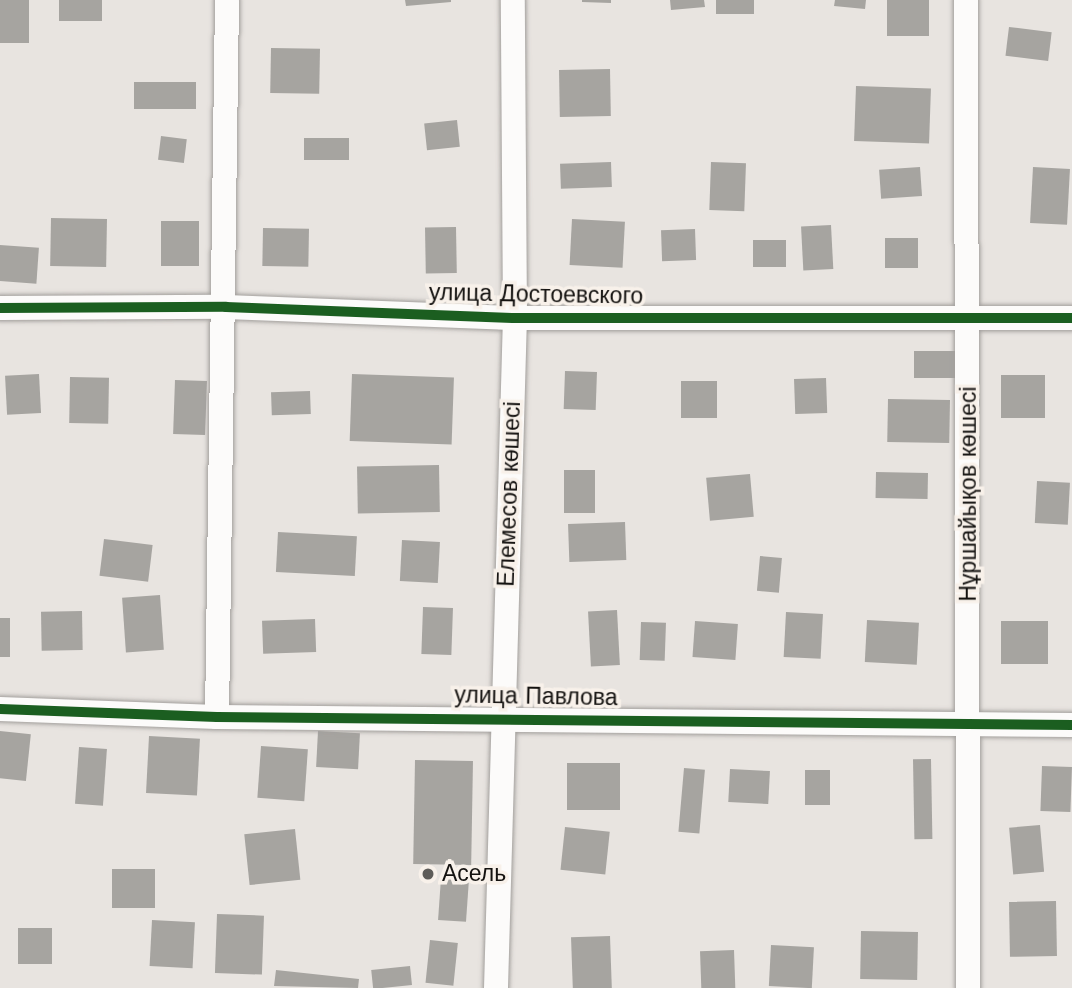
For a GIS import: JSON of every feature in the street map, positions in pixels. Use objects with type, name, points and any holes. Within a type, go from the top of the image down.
[{"type":"street","points":[[217,717],[226,307],[227,0]]},
{"type":"street","name":"Елемесов көшесі","points":[[496,988],[515,318],[513,0]]},
{"type":"street","name":"Нұршайықов көшесі","points":[[966,0],[970,726],[968,988]]},
{"type":"street","name":"улица Достоевского","points":[[0,308],[226,307],[515,318],[1072,318]]},
{"type":"street","name":"улица Павлова","points":[[0,709],[217,717],[504,716],[970,726],[1072,725]]},
{"type":"building","points":[[0,0],[29,0],[29,43],[0,43]]},
{"type":"building","points":[[59,0],[102,0],[102,21],[59,21]]},
{"type":"building","points":[[405,0],[451,0],[451,2],[406,6]]},
{"type":"building","points":[[611,0],[611,3],[582,2]]},
{"type":"building","points":[[670,0],[704,0],[705,7],[671,10]]},
{"type":"building","points":[[716,0],[754,0],[754,14],[716,14]]},
{"type":"building","points":[[835,0],[866,0],[865,9],[834,6]]},
{"type":"building","points":[[887,0],[929,0],[929,36],[887,36]]},
{"type":"building","points":[[1009,27],[1052,32],[1048,61],[1005,56]]},
{"type":"building","points":[[271,48],[320,49],[319,94],[270,93]]},
{"type":"building","points":[[610,69],[611,116],[560,117],[559,70]]},
{"type":"building","points":[[134,82],[196,82],[196,109],[134,109]]},
{"type":"building","points":[[856,86],[931,89],[929,144],[854,141]]},
{"type":"building","points":[[457,120],[460,147],[427,150],[424,123]]},
{"type":"building","points":[[161,136],[187,139],[184,163],[158,160]]},
{"type":"building","points":[[304,138],[349,138],[349,160],[304,160]]},
{"type":"building","points":[[611,162],[612,187],[561,189],[560,164]]},
{"type":"building","points":[[711,162],[746,163],[744,211],[709,210]]},
{"type":"building","points":[[920,167],[922,196],[881,199],[879,170]]},
{"type":"building","points":[[1033,167],[1070,169],[1067,225],[1030,223]]},
{"type":"building","points":[[51,218],[107,219],[106,267],[50,266]]},
{"type":"building","points":[[572,219],[625,222],[623,268],[570,265]]},
{"type":"building","points":[[161,221],[199,221],[199,266],[161,266]]},
{"type":"building","points":[[831,225],[833,269],[803,271],[801,227]]},
{"type":"building","points":[[456,227],[457,273],[426,274],[425,228]]},
{"type":"building","points":[[263,228],[309,229],[308,267],[262,266]]},
{"type":"building","points":[[695,229],[696,260],[662,261],[661,230]]},
{"type":"building","points":[[885,238],[918,238],[918,268],[885,268]]},
{"type":"building","points":[[753,240],[786,240],[786,267],[753,267]]},
{"type":"building","points":[[0,245],[39,248],[36,284],[0,281]]},
{"type":"building","points":[[914,351],[961,351],[961,378],[914,378]]},
{"type":"building","points":[[565,371],[597,372],[596,410],[564,409]]},
{"type":"building","points":[[39,374],[41,413],[7,415],[5,376]]},
{"type":"building","points":[[352,374],[454,378],[452,445],[350,441]]},
{"type":"building","points":[[1001,375],[1045,375],[1045,418],[1001,418]]},
{"type":"building","points":[[70,377],[109,378],[108,424],[69,423]]},
{"type":"building","points":[[826,378],[827,413],[795,414],[794,379]]},
{"type":"building","points":[[175,380],[207,381],[205,435],[173,434]]},
{"type":"building","points":[[681,381],[717,381],[717,418],[681,418]]},
{"type":"building","points":[[310,391],[311,414],[272,415],[271,392]]},
{"type":"building","points":[[888,399],[950,400],[949,443],[887,442]]},
{"type":"building","points":[[439,465],[440,512],[358,513],[357,466]]},
{"type":"building","points":[[564,470],[595,470],[595,513],[564,513]]},
{"type":"building","points":[[876,472],[928,473],[928,499],[876,498]]},
{"type":"building","points":[[750,474],[754,517],[710,521],[706,478]]},
{"type":"building","points":[[1037,481],[1070,483],[1068,525],[1035,523]]},
{"type":"building","points":[[625,522],[626,560],[569,562],[568,524]]},
{"type":"building","points":[[278,532],[357,536],[355,576],[276,572]]},
{"type":"building","points":[[104,539],[153,545],[148,582],[99,576]]},
{"type":"building","points":[[402,540],[440,542],[438,583],[400,581]]},
{"type":"building","points":[[760,556],[782,558],[779,593],[757,591]]},
{"type":"building","points":[[160,595],[164,650],[126,653],[122,598]]},
{"type":"building","points":[[423,607],[453,608],[451,655],[421,654]]},
{"type":"building","points":[[617,610],[620,665],[591,666],[588,612]]},
{"type":"building","points":[[82,611],[83,650],[42,651],[41,612]]},
{"type":"building","points":[[786,612],[823,614],[821,659],[784,657]]},
{"type":"building","points":[[0,618],[10,618],[10,657],[0,657]]},
{"type":"building","points":[[315,619],[316,652],[263,654],[262,621]]},
{"type":"building","points":[[867,620],[919,623],[917,665],[865,662]]},
{"type":"building","points":[[695,621],[738,624],[735,660],[692,657]]},
{"type":"building","points":[[1001,621],[1048,621],[1048,664],[1001,664]]},
{"type":"building","points":[[641,622],[666,623],[665,661],[640,660]]},
{"type":"building","points":[[0,731],[31,734],[26,781],[0,778]]},
{"type":"building","points":[[318,731],[360,733],[358,769],[316,767]]},
{"type":"building","points":[[149,736],[200,739],[197,796],[146,793]]},
{"type":"building","points":[[261,746],[308,749],[304,801],[257,798]]},
{"type":"building","points":[[79,747],[107,749],[103,806],[75,804]]},
{"type":"building","points":[[913,759],[931,759],[932,839],[914,839]]},
{"type":"building","points":[[415,760],[473,761],[471,865],[413,864]]},
{"type":"building","points":[[567,763],[620,763],[620,810],[567,810]]},
{"type":"building","points":[[1042,766],[1072,767],[1070,812],[1040,811]]},
{"type":"building","points":[[684,768],[705,770],[699,834],[678,832]]},
{"type":"building","points":[[730,769],[770,771],[768,804],[728,802]]},
{"type":"building","points":[[805,770],[830,770],[830,805],[805,805]]},
{"type":"building","points":[[1040,825],[1044,872],[1013,875],[1009,828]]},
{"type":"building","points":[[565,827],[610,832],[605,874],[561,870]]},
{"type":"building","points":[[295,829],[300,880],[250,885],[244,834]]},
{"type":"building","points":[[112,869],[155,869],[155,908],[112,908]]},
{"type":"building","points":[[441,878],[469,880],[466,922],[438,920]]},
{"type":"building","points":[[1056,901],[1057,956],[1010,957],[1009,902]]},
{"type":"building","points":[[217,914],[264,916],[262,975],[215,973]]},
{"type":"building","points":[[152,920],[195,922],[193,968],[150,966]]},
{"type":"building","points":[[18,928],[52,928],[52,964],[18,964]]},
{"type":"building","points":[[861,931],[918,932],[917,980],[860,979]]},
{"type":"building","points":[[610,936],[612,988],[573,988],[571,937]]},
{"type":"building","points":[[430,940],[458,943],[453,986],[426,983]]},
{"type":"building","points":[[771,945],[814,947],[812,988],[769,986]]},
{"type":"building","points":[[734,950],[735,988],[701,988],[700,951]]},
{"type":"building","points":[[410,966],[412,985],[373,988],[371,970]]},
{"type":"building","points":[[276,970],[359,979],[358,988],[274,986]]},
{"type":"cycle path","points":[[0,308],[226,307],[515,318],[1072,318]]},
{"type":"cycle path","points":[[0,709],[217,717],[1072,725]]},
{"type":"place","name":"Асель","points":[[428,874]]}]
